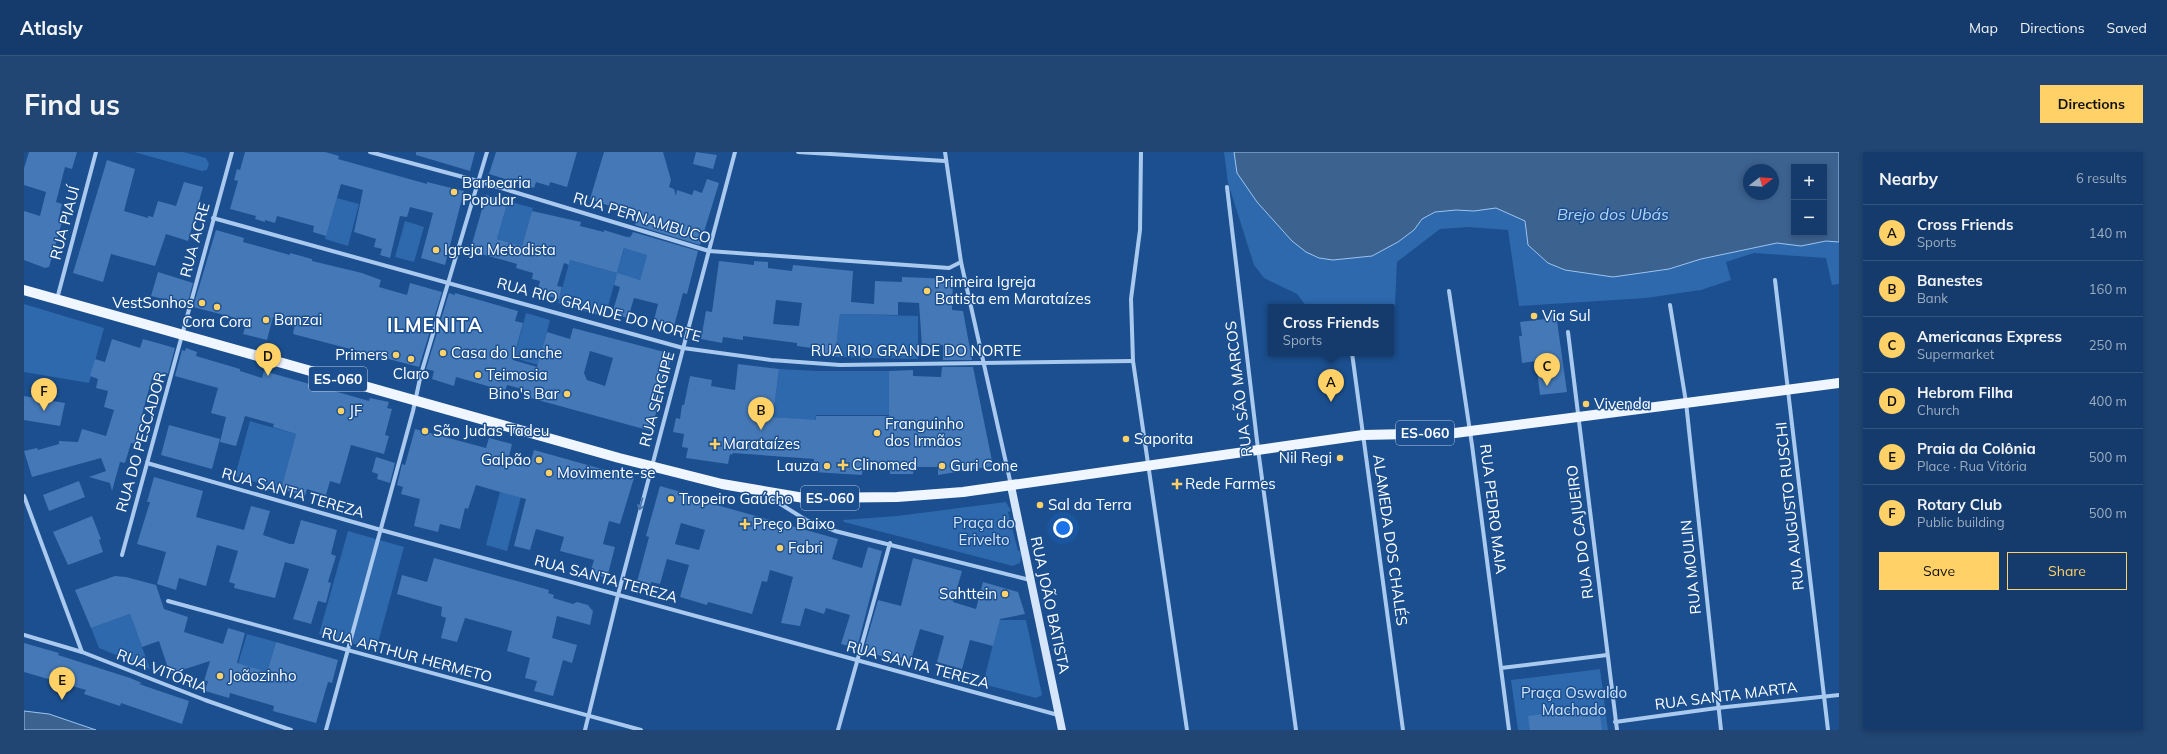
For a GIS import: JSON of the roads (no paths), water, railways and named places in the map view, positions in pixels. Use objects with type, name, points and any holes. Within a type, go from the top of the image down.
[{"type":"main road","name":"ES-060","points":[[24,290],[652,466],[722,484],[804,498],[857,499],[963,492],[1363,435],[1454,433],[1839,382]]},
{"type":"street","name":"RUA PIAUÍ","points":[[57,299],[96,152]]},
{"type":"street","name":"RUA ACRE","points":[[183,335],[213,218],[232,152]]},
{"type":"street","name":"RUA PERNAMBUCO","points":[[370,152],[478,181],[709,251],[949,268],[961,262]]},
{"type":"street","points":[[326,730],[448,283],[487,152]]},
{"type":"street","name":"RUA SERGIPE","points":[[585,730],[618,595],[735,152]]},
{"type":"street","points":[[798,152],[848,153],[945,162]]},
{"type":"street","points":[[945,152],[945,162],[961,262],[1011,486]]},
{"type":"street","points":[[1141,152],[1140,230],[1131,299],[1133,361],[1150,465],[1187,730]]},
{"type":"street","name":"RUA SÃO MARCOS","points":[[1227,187],[1258,449],[1296,730]]},
{"type":"street","name":"RUA RIO GRANDE DO NORTE","points":[[213,218],[683,348],[771,360],[840,365],[1133,361]]},
{"type":"street","name":"RUA AUGUSTO RUSCHI","points":[[1775,280],[1828,730]]},
{"type":"street","name":"RUA PEDRO MAIA","points":[[1449,291],[1470,430],[1509,730]]},
{"type":"street","points":[[1670,305],[1686,402]]},
{"type":"street","name":"RUA DO CAJUEIRO","points":[[1568,332],[1617,730]]},
{"type":"street","name":"RUA DO PESCADOR","points":[[122,555],[183,335]]},
{"type":"street","name":"ALAMEDA DOS CHALÉS","points":[[1352,356],[1403,730]]},
{"type":"street","name":"RUA MOULIN","points":[[1686,402],[1720,730]]},
{"type":"street","name":"RUA SANTA TEREZA","points":[[147,463],[381,530],[1058,715]]},
{"type":"street","name":"RUA JOÃO BATISTA","points":[[1011,486],[1062,730]]},
{"type":"street","points":[[762,492],[790,512],[835,531],[890,543],[1030,580]]},
{"type":"street","points":[[24,496],[82,652]]},
{"type":"street","points":[[838,730],[890,543]]},
{"type":"street","name":"RUA ARTHUR HERMETO","points":[[168,601],[641,730]]},
{"type":"street","name":"RUA VITÓRIA","points":[[24,635],[82,652],[205,700],[292,730]]},
{"type":"street","points":[[1501,668],[1607,655]]},
{"type":"street","name":"RUA SANTA MARTA","points":[[1615,722],[1717,708],[1839,694]]},
{"type":"water","name":"Brejo dos Ubás","points":[[1234,152],[1839,152],[1839,242],[1826,241],[1801,246],[1777,243],[1701,259],[1669,269],[1613,277],[1565,270],[1548,263],[1528,245],[1525,221],[1496,208],[1474,211],[1456,210],[1435,212],[1422,219],[1414,230],[1398,242],[1372,256],[1333,260],[1319,258],[1306,252],[1292,241],[1257,202],[1237,173]]},
{"type":"water","points":[[24,711],[49,714],[96,730],[24,730]]},
{"type":"place","name":"Barbearia Popular","points":[[454,192]]},
{"type":"place","name":"Igreja Metodista","points":[[436,250]]},
{"type":"place","name":"Primeira Igreja Batista em Marataízes","points":[[927,291]]},
{"type":"place","name":"VestSonhos","points":[[202,303]]},
{"type":"place","name":"Cora Cora","points":[[217,307]]},
{"type":"place","name":"Via Sul","points":[[1534,316]]},
{"type":"place","name":"Banzai","points":[[266,320]]},
{"type":"place","name":"Casa do Lanche","points":[[443,353]]},
{"type":"place","name":"Primers","points":[[396,355]]},
{"type":"place","name":"Claro","points":[[411,359]]},
{"type":"place","name":"Teimosia","points":[[478,375]]},
{"type":"place","name":"Hebrom Filha","points":[[268,376]]},
{"type":"place","name":"Americanas Express","points":[[1547,386]]},
{"type":"place","name":"Bino's Bar","points":[[567,394]]},
{"type":"place","name":"Cross Friends","points":[[1331,402]]},
{"type":"place","name":"Vivenda","points":[[1586,404]]},
{"type":"place","name":"Rotary Club","points":[[44,411]]},
{"type":"place","name":"JF","points":[[341,411]]},
{"type":"place","name":"Banestes","points":[[761,430]]},
{"type":"place","name":"São Judas Tadeu","points":[[425,431]]},
{"type":"place","name":"Franguinho dos Irmãos","points":[[877,433]]},
{"type":"place","name":"Saporita","points":[[1126,439]]},
{"type":"place","name":"Marataízes","points":[[715,444]]},
{"type":"place","name":"Nil Regi","points":[[1340,458]]},
{"type":"place","name":"Galpão","points":[[539,460]]},
{"type":"place","name":"Clinomed","points":[[843,465]]},
{"type":"place","name":"Lauza","points":[[827,466]]},
{"type":"place","name":"Guri Cone","points":[[942,466]]},
{"type":"place","name":"Movimente-se","points":[[549,473]]},
{"type":"place","name":"Rede Farmes","points":[[1177,484]]},
{"type":"place","name":"Tropeiro Gaúcho","points":[[671,499]]},
{"type":"place","name":"Sal da Terra","points":[[1040,505]]},
{"type":"place","name":"Preço Baixo","points":[[745,524]]},
{"type":"place","name":"Fabri","points":[[780,548]]},
{"type":"place","name":"Sahttein","points":[[1005,594]]},
{"type":"place","name":"Joãozinho","points":[[220,676]]},
{"type":"place","name":"Praia da Colônia","points":[[62,700]]},
{"type":"district","name":"ILMENITA","points":[[435,325]]},
{"type":"park label","name":"Praça do Erivelto","points":[[984,532]]},
{"type":"park label","name":"Praça Oswaldo Machado","points":[[1574,702]]}]
